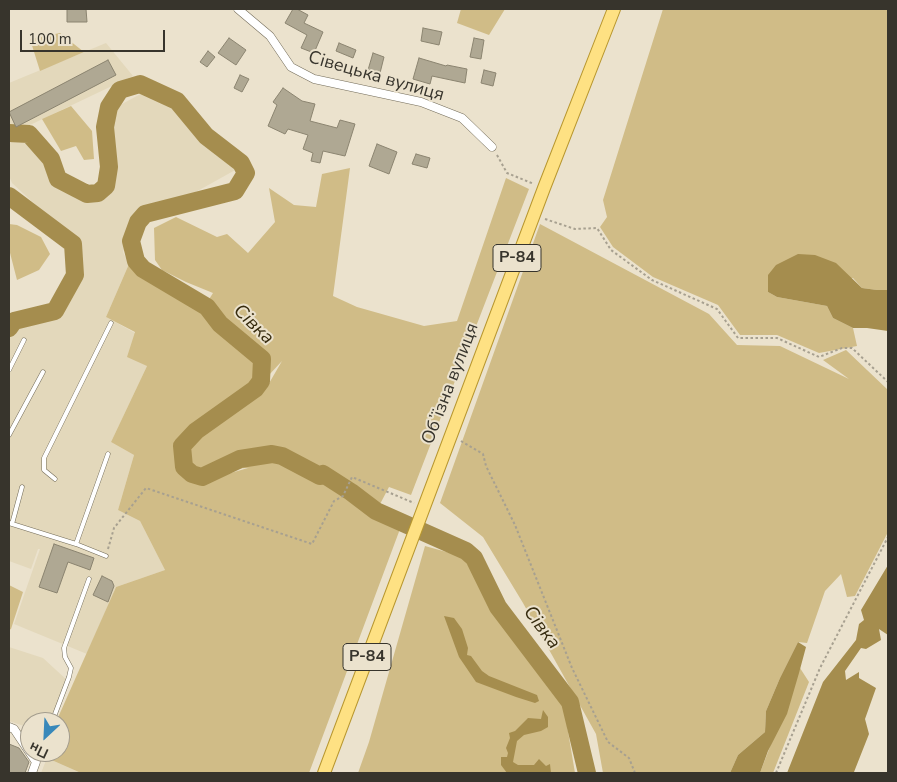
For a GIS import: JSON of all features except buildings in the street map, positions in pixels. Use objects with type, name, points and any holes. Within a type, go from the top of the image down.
[{"type":"main road","name":"Обʼїзна вулиця","points":[[324,773],[450,434],[614,9]]},
{"type":"street","name":"Сівецька вулиця","points":[[238,9],[270,36],[291,67],[314,79],[421,102],[462,118],[492,147]]},
{"type":"street","points":[[9,727],[14,729],[20,738]]},
{"type":"street","points":[[32,773],[36,762]]},
{"type":"lane","points":[[55,479],[44,470],[44,458],[111,323]]},
{"type":"lane","points":[[9,370],[24,340]]},
{"type":"lane","points":[[9,435],[43,372]]},
{"type":"lane","points":[[76,544],[108,454]]},
{"type":"lane","points":[[22,487],[10,523],[76,544],[106,556]]},
{"type":"lane","points":[[56,712],[71,668],[65,657],[64,648],[89,579]]},
{"type":"path","points":[[492,147],[507,173],[544,188]]},
{"type":"path","points":[[533,216],[575,229],[597,228],[611,250],[652,280],[717,308],[738,338],[777,338],[819,357],[842,348],[852,348],[888,382]]},
{"type":"path","points":[[450,434],[483,454],[486,466],[515,525],[576,676],[608,742],[629,758],[635,773]]},
{"type":"path","points":[[106,556],[114,528],[146,488],[312,544],[334,501],[343,496],[352,477],[372,484],[422,508]]},
{"type":"path","points":[[776,773],[820,668],[888,538]]},
{"type":"shaded area","points":[[461,9],[505,9],[489,35],[457,23]]},
{"type":"shaded area","points":[[663,9],[888,9],[888,290],[862,288],[853,278],[768,292],[777,297],[827,306],[833,318],[853,328],[857,346],[819,353],[777,335],[740,335],[718,305],[653,277],[613,247],[600,227],[607,217],[603,200]]},
{"type":"shaded area","points":[[60,33],[84,52],[40,71],[30,39]]},
{"type":"shaded area","points":[[106,43],[133,76],[9,135],[9,83]]},
{"type":"shaded area","points":[[146,91],[172,105],[202,139],[237,169],[176,203],[142,212],[135,219],[123,252],[129,264],[106,317],[135,333],[147,366],[111,442],[134,455],[118,510],[140,521],[165,570],[116,587],[87,654],[14,624],[40,549],[38,549],[31,569],[9,561],[9,334],[16,325],[49,319],[55,315],[78,277],[79,258],[77,243],[12,183],[9,176],[9,146],[11,142],[26,141],[46,167],[68,190],[84,196],[101,195],[109,183],[114,165],[110,126],[111,110]]},
{"type":"shaded area","points":[[71,106],[92,131],[94,159],[84,160],[76,146],[61,151],[42,119]]},
{"type":"shaded area","points":[[350,168],[333,296],[357,307],[424,326],[457,321],[506,178],[529,189],[411,495],[389,487],[379,506],[342,480],[336,488],[372,515],[400,529],[309,773],[81,773],[56,762],[70,762],[70,712],[60,712],[116,587],[165,570],[140,521],[118,510],[134,455],[111,442],[147,366],[127,357],[135,332],[106,317],[129,264],[202,310],[216,326],[258,360],[254,380],[179,441],[177,469],[203,481],[248,468],[203,470],[190,465],[187,448],[268,385],[282,361],[269,375],[266,359],[222,320],[208,301],[213,293],[162,270],[155,260],[154,228],[176,217],[217,237],[227,234],[248,253],[275,222],[269,188],[294,205],[316,207],[322,174]]},
{"type":"shaded area","points":[[9,224],[17,225],[41,237],[50,254],[39,270],[17,280],[9,249]]},
{"type":"shaded area","points":[[540,224],[709,314],[737,345],[780,346],[849,379],[823,360],[846,350],[888,390],[888,532],[855,596],[847,597],[841,574],[825,591],[807,643],[798,642],[780,678],[766,711],[765,732],[738,755],[730,773],[603,773],[596,734],[523,603],[483,537],[440,503]]},
{"type":"shaded area","points":[[798,254],[815,255],[836,263],[862,288],[888,290],[888,331],[853,328],[833,318],[827,306],[777,297],[768,292],[768,275],[776,265]]},
{"type":"shaded area","points":[[425,546],[461,556],[467,563],[492,610],[563,702],[575,773],[358,773],[369,742]]},
{"type":"shaded area","points":[[888,565],[888,635],[879,629],[881,640],[866,649],[861,648],[845,671],[846,680],[859,672],[859,678],[876,688],[865,719],[869,734],[854,772],[787,773],[823,682],[856,640],[859,624],[864,620],[861,610]]},
{"type":"shaded area","points":[[9,585],[23,592],[11,629],[9,630]]},
{"type":"shaded area","points":[[444,616],[454,618],[462,629],[468,648],[467,655],[471,656],[482,671],[489,676],[537,695],[539,701],[535,703],[476,682],[459,657]]},
{"type":"shaded area","points":[[798,642],[806,647],[799,673],[787,714],[768,751],[760,773],[730,773],[738,755],[765,732],[766,711]]},
{"type":"shaded area","points":[[9,647],[43,658],[68,681],[54,712],[20,712],[20,725],[9,721]]},
{"type":"shaded area","points":[[800,668],[809,682],[773,773],[760,773]]},
{"type":"shaded area","points":[[543,710],[548,717],[548,727],[541,731],[524,735],[517,741],[513,762],[518,765],[534,765],[539,759],[546,766],[550,764],[551,773],[507,773],[501,765],[501,757],[507,757],[506,748],[510,738],[509,733],[515,731],[528,718],[541,719]]},
{"type":"shaded area","points":[[45,762],[56,762],[81,773],[41,773]]},
{"type":"waterway","name":"Сівка","points":[[9,133],[29,134],[51,159],[58,179],[87,194],[98,193],[106,186],[109,167],[105,127],[109,107],[120,90],[140,84],[177,101],[206,136],[241,163],[246,173],[235,191],[145,214],[138,222],[131,241],[136,261],[143,269],[207,307],[220,324],[262,359],[261,381],[255,389],[196,431],[182,446],[184,467],[192,474],[202,477],[240,459],[272,454],[282,456],[320,476],[323,474],[376,511],[466,551],[474,558],[498,607],[570,702],[587,773]]},
{"type":"waterway","name":"Сівка","points":[[9,196],[73,244],[75,275],[55,311],[14,321],[9,328]]}]
